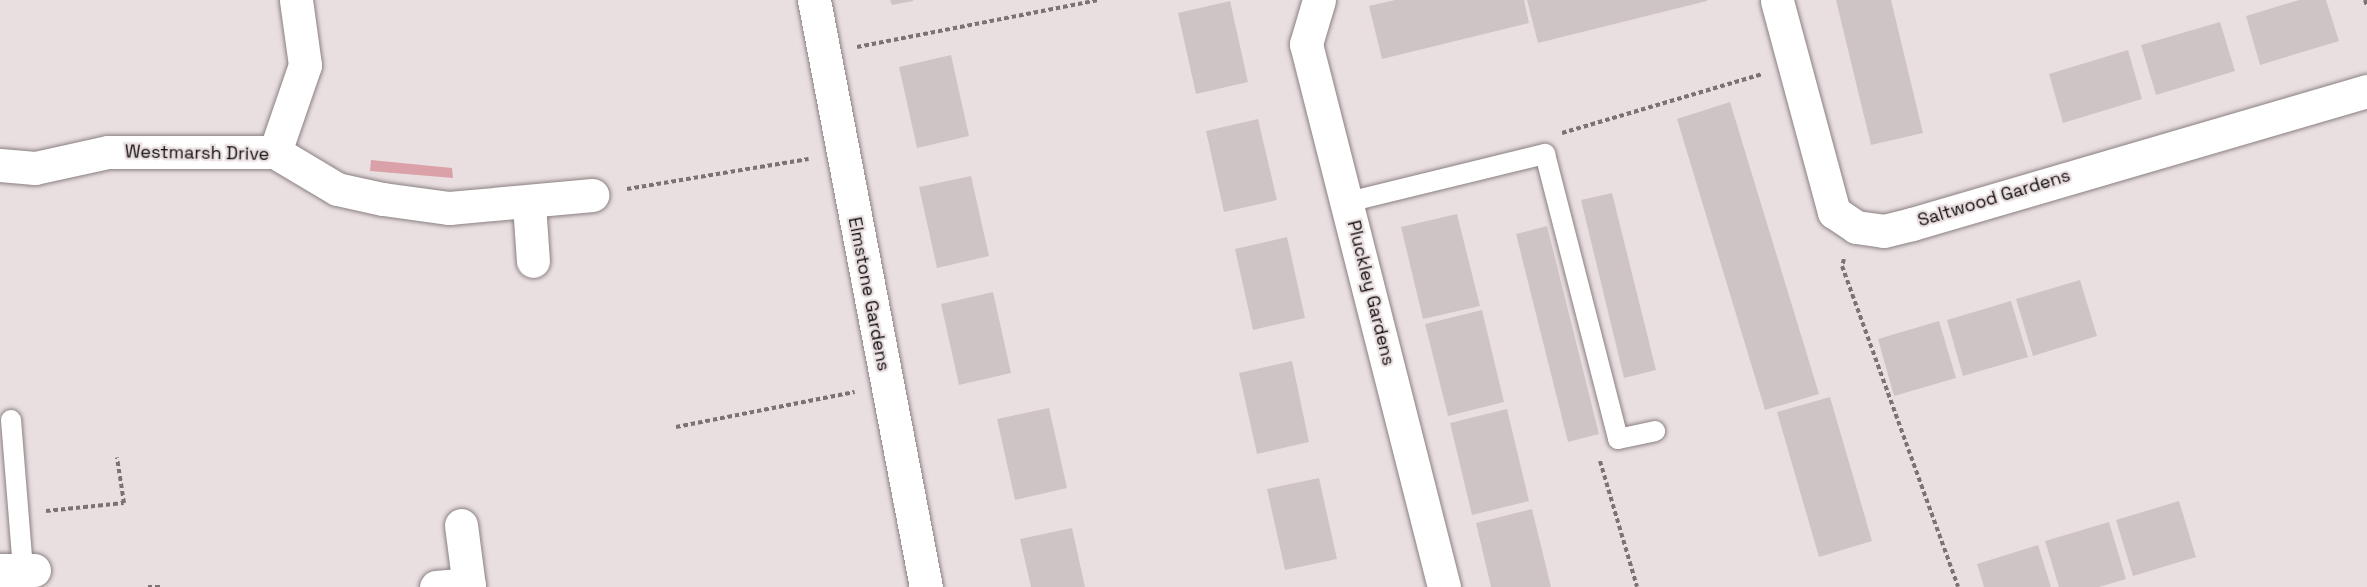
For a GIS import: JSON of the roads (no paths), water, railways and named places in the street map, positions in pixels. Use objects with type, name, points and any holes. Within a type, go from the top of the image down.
[{"type":"street","points":[[275,152],[305,65],[296,0]]},
{"type":"street","name":"Elmstone Gardens","points":[[814,0],[926,587]]},
{"type":"street","name":"Pluckley Gardens","points":[[1319,0],[1306,44],[1444,587]]},
{"type":"street","name":"Saltwood Gardens","points":[[1778,1],[1834,212],[1856,227],[1884,231],[1912,224],[2367,91]]},
{"type":"street","name":"Westmarsh Drive","points":[[0,165],[35,168],[108,152],[275,152],[338,189],[383,200],[449,208],[529,204],[592,195]]},
{"type":"street","points":[[529,204],[533,261]]},
{"type":"street","points":[[436,587],[469,585],[461,525]]},
{"type":"lane","points":[[1348,202],[1545,154],[1618,439],[1655,431]]},
{"type":"lane","points":[[11,420],[19,570]]}]
